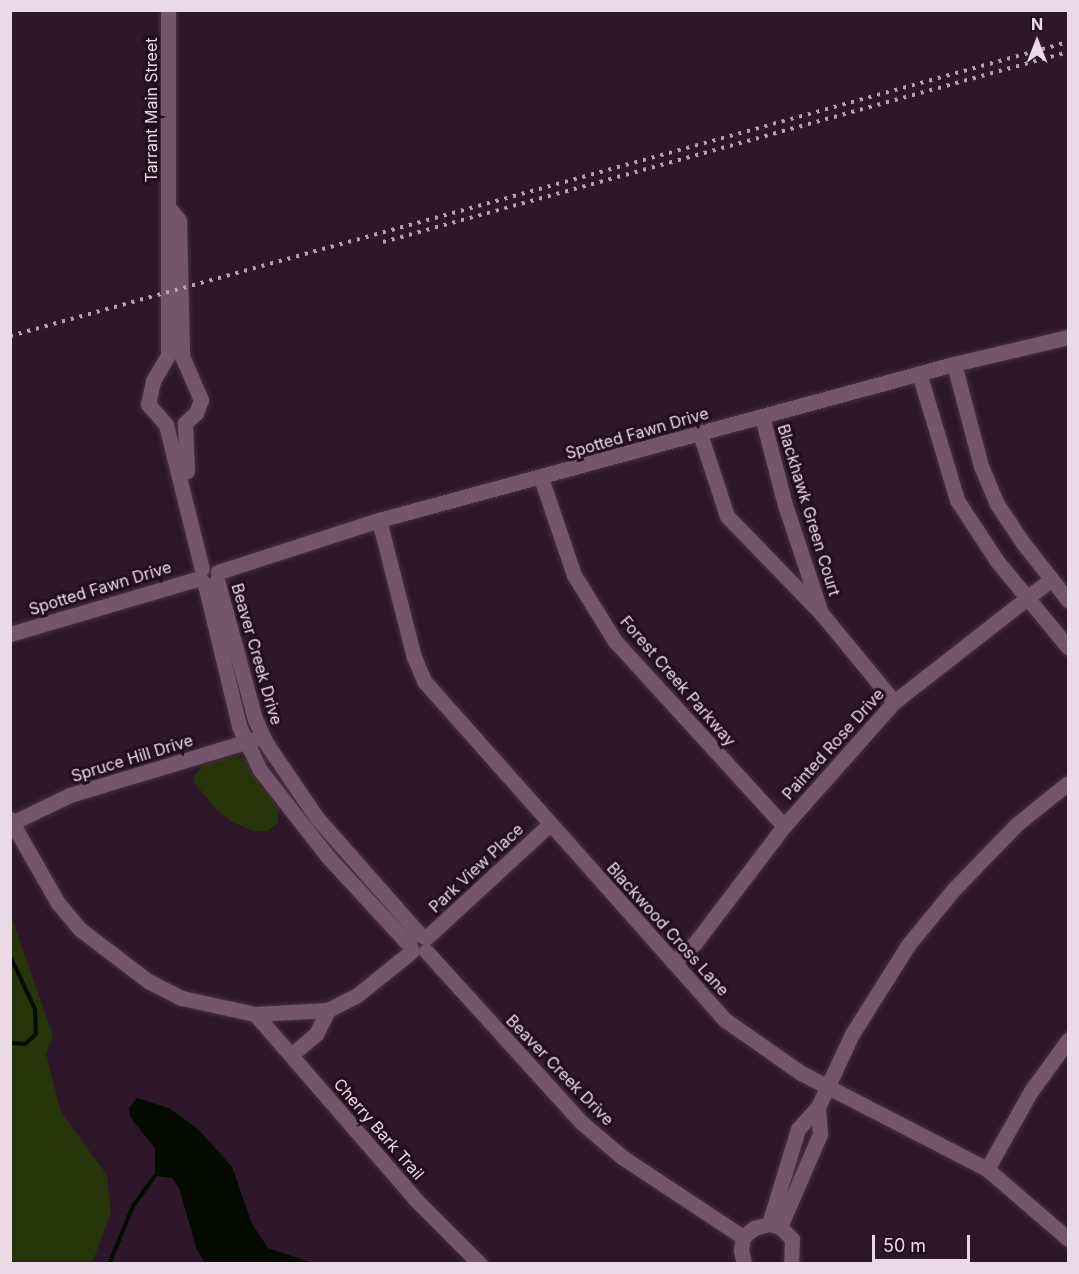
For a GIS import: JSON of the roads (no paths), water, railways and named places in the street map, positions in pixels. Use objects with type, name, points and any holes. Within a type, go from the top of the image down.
[{"type":"street","name":"Tarrant Main Street","points":[[168,10],[170,209],[179,220],[173,291]]},
{"type":"street","points":[[166,425],[185,423],[196,413],[201,400],[183,359],[173,291]]},
{"type":"street","name":"Beaver Creek Drive","points":[[173,291],[168,355],[147,395],[155,417],[166,425],[209,575],[263,737],[316,818],[419,944]]},
{"type":"street","name":"Spotted Fawn Drive","points":[[10,634],[209,575],[379,520],[541,478],[919,373],[1068,337]]},
{"type":"street","points":[[954,364],[981,466],[997,504],[1050,580],[1068,600]]},
{"type":"street","points":[[919,373],[957,500],[1025,598],[1068,647]]},
{"type":"street","name":"Blackhawk Green Court","points":[[762,417],[791,525],[821,613]]},
{"type":"street","name":"Beaver Creek Drive","points":[[185,423],[188,478],[209,575],[232,704],[260,770],[286,805],[419,944],[581,1122],[622,1157],[743,1237]]},
{"type":"street","name":"Blackhawk Green Court","points":[[699,434],[728,516],[821,613],[894,702]]},
{"type":"street","name":"Forest Creek Parkway","points":[[541,478],[574,575],[615,641],[784,826]]},
{"type":"street","name":"Blackwood Cross Lane","points":[[379,520],[414,657],[424,681],[725,1020],[826,1086],[987,1169],[1068,1239]]},
{"type":"street","name":"Painted Rose Drive","points":[[673,962],[695,943],[784,826],[894,702],[1050,580]]},
{"type":"street","name":"Spruce Hill Drive","points":[[12,820],[70,795],[263,737]]},
{"type":"street","points":[[774,1225],[798,1129],[818,1107],[852,1034],[908,945],[954,889],[1017,824],[1068,783]]},
{"type":"street","name":"Park View Place","points":[[12,820],[58,903],[104,950],[148,981],[182,998],[255,1014],[328,1010],[356,996],[419,944],[550,824]]},
{"type":"street","points":[[291,1055],[316,1034],[328,1010]]},
{"type":"street","name":"Cherry Bark Trail","points":[[255,1014],[415,1199],[480,1263]]},
{"type":"street","points":[[987,1169],[1031,1090],[1068,1040]]},
{"type":"street","points":[[774,1225],[820,1134],[818,1107]]},
{"type":"street","points":[[744,1263],[741,1250],[743,1237],[754,1228],[774,1225],[792,1239],[791,1263]]},
{"type":"waterway","points":[[10,956],[35,1009],[36,1034],[25,1044],[10,1043]]},
{"type":"waterway","points":[[109,1264],[133,1206],[155,1176]]},
{"type":"waterway","points":[[10,1260],[11,1264]]},
{"type":"railway","points":[[10,336],[1068,42]]},
{"type":"railway","points":[[383,242],[1068,52]]}]
